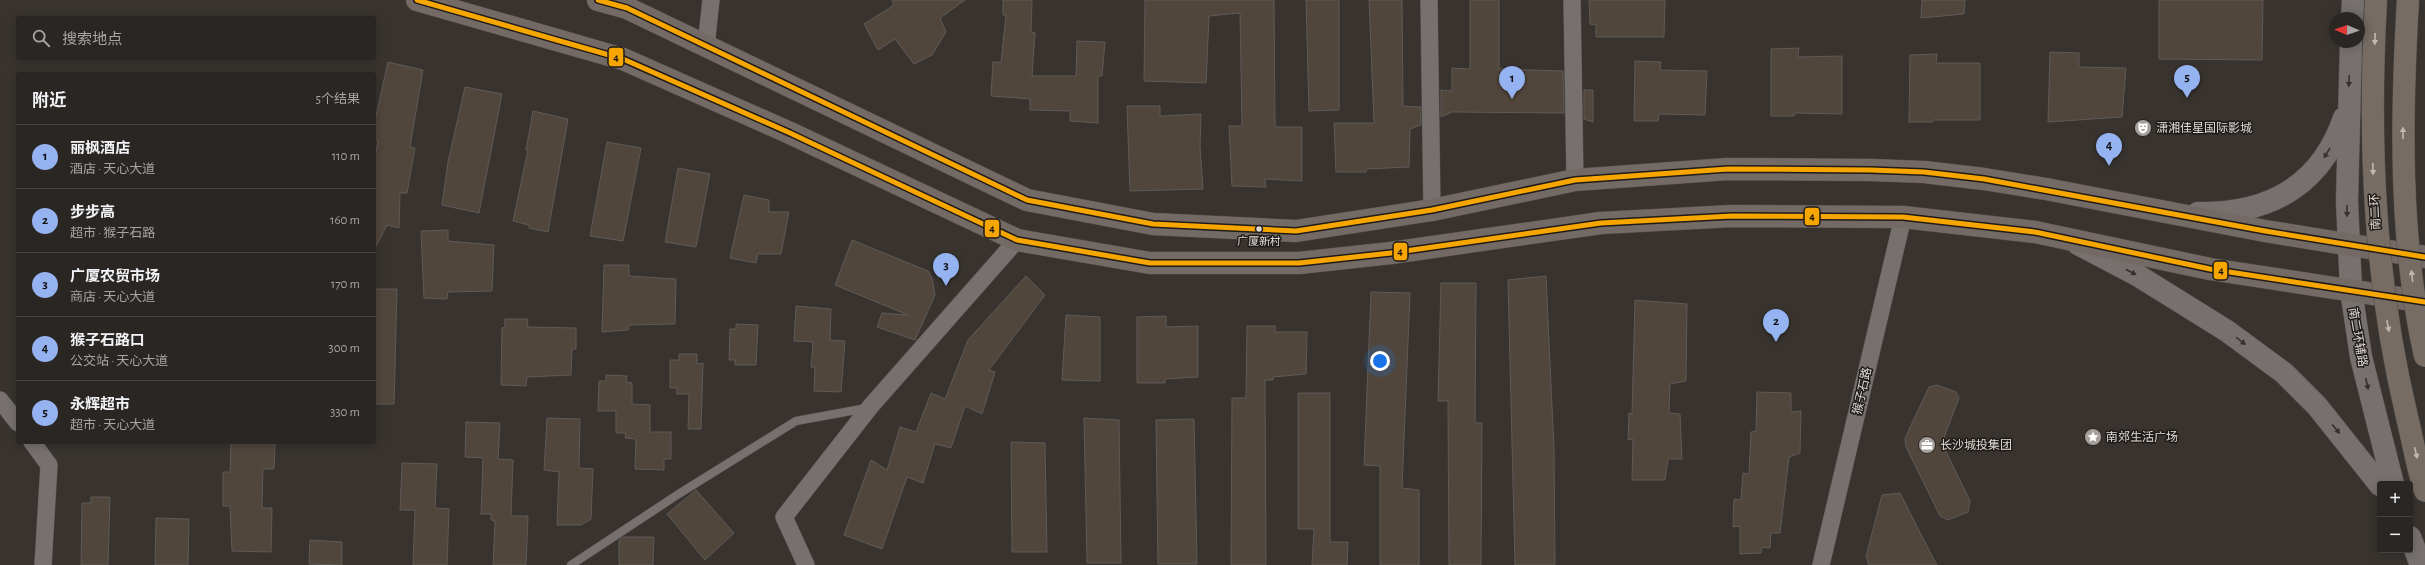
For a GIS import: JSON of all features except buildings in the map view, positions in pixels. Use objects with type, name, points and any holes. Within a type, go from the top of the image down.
[{"type":"highway","name":"南二环","points":[[2376,0],[2372,129],[2376,229],[2385,309],[2402,397],[2425,491]]},
{"type":"highway","points":[[2408,0],[2403,74],[2406,215],[2412,276],[2425,356]]},
{"type":"main road","points":[[417,0],[623,59],[790,133],[1017,240],[1150,263],[1299,263],[1391,253],[1601,223],[1732,216],[1903,217],[2035,232],[2210,269],[2425,302]]},
{"type":"main road","points":[[598,0],[627,8],[1027,200],[1153,224],[1296,231],[1432,210],[1575,180],[1766,168],[1924,172],[2046,188],[2264,231],[2425,257]]},
{"type":"main road","points":[[2352,12],[2353,0]]},
{"type":"main road","name":"南二环辅路","points":[[2351,48],[2348,105],[2348,244],[2351,290],[2361,357],[2392,481]]},
{"type":"main road","points":[[2172,213],[2221,214],[2252,208],[2280,197],[2303,183],[2318,168],[2337,136],[2348,105]]},
{"type":"main road","points":[[2072,241],[2137,275],[2227,331],[2284,373],[2317,406],[2377,481]]},
{"type":"main road","points":[[2413,544],[2421,565]]},
{"type":"street","points":[[706,46],[711,0]]},
{"type":"street","points":[[1429,0],[1432,210]]},
{"type":"street","points":[[1572,0],[1575,180]]},
{"type":"street","name":"猴子石路","points":[[1821,565],[1903,217]]},
{"type":"street","points":[[806,565],[784,517],[870,407],[1017,240]]},
{"type":"street","points":[[0,400],[16,420]]},
{"type":"street","points":[[33,444],[49,465],[43,565]]},
{"type":"lane","points":[[571,565],[676,495],[796,420],[870,407]]},
{"type":"transit line","name":"4","points":[[417,0],[623,59],[790,133],[1017,240],[1150,263],[1299,263],[1391,253],[1601,223],[1732,216],[1903,217],[2035,232],[2210,269],[2425,302]]},
{"type":"transit line","name":"4","points":[[598,0],[627,8],[1027,200],[1153,224],[1296,231],[1432,210],[1575,180],[1728,169],[1870,170],[1924,172],[1984,179],[2265,231],[2425,257]]},
{"type":"place","name":"永辉超市","points":[[2187,98]]},
{"type":"place","name":"丽枫酒店","points":[[1512,99]]},
{"type":"place","name":"潇湘佳星国际影城","points":[[2143,128]]},
{"type":"place","name":"猴子石路口","points":[[2109,166]]},
{"type":"place","name":"广厦新村","points":[[1259,229]]},
{"type":"place","name":"广厦农贸市场","points":[[946,286]]},
{"type":"place","name":"步步高","points":[[1776,342]]},
{"type":"place","name":"南郊生活广场","points":[[2093,437]]},
{"type":"place","name":"长沙城投集团","points":[[1927,445]]}]
